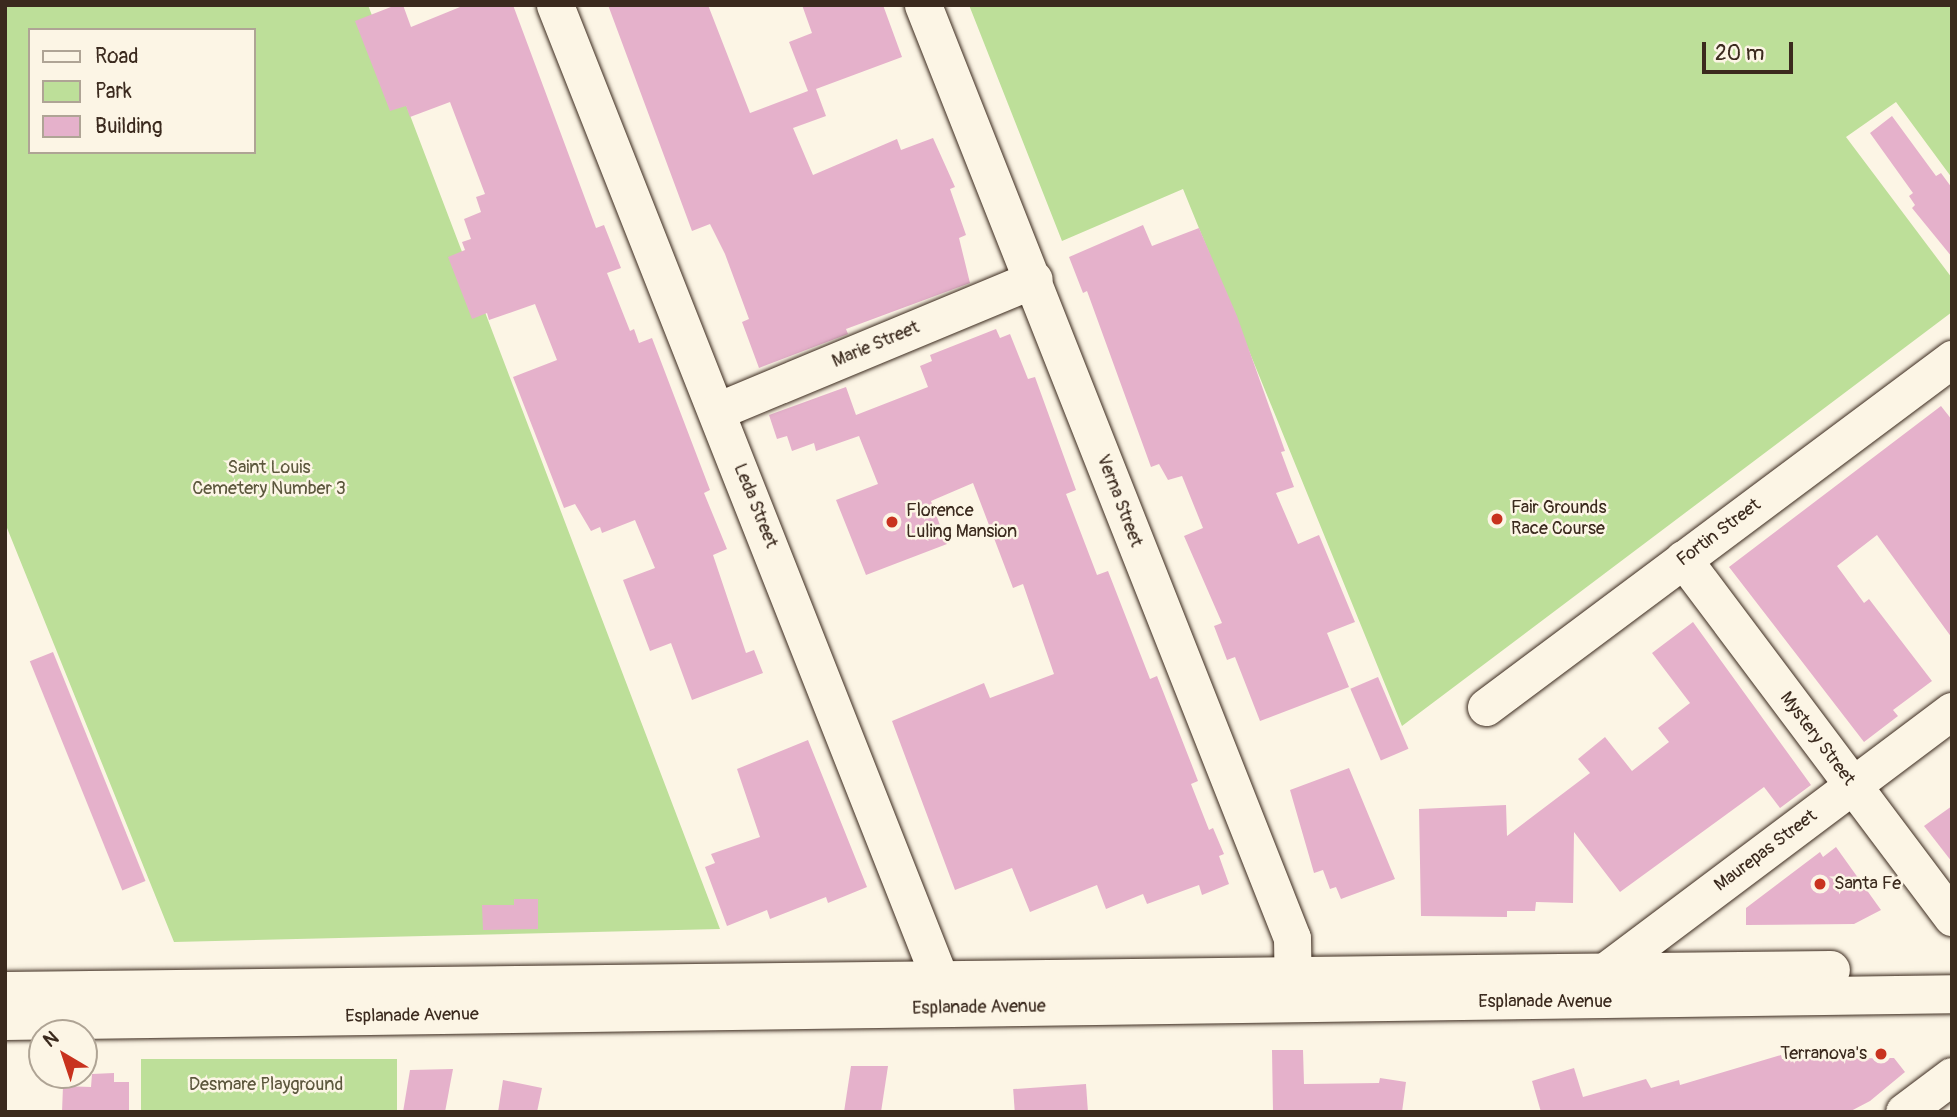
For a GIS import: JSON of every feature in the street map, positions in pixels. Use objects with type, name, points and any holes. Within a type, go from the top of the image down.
[{"type":"street","name":"Leda Street","points":[[555,5],[947,995]]},
{"type":"street","name":"Verna Street","points":[[923,5],[1034,278],[1292,938],[1293,988]]},
{"type":"street","name":"Marie Street","points":[[717,411],[1034,278]]},
{"type":"street","name":"Fortin Street","points":[[1486,707],[1952,359]]},
{"type":"street","name":"Mystery Street","points":[[1683,559],[1952,917]]},
{"type":"street","name":"Maurepas Street","points":[[1603,987],[1852,787],[1952,711]]},
{"type":"street","name":"Esplanade Avenue","points":[[1603,987],[1952,970]]},
{"type":"street","name":"Esplanade Avenue","points":[[5,1021],[285,1003],[1293,988],[1603,987],[1952,994]]},
{"type":"street","name":"Esplanade Avenue","points":[[5,991],[285,1003]]},
{"type":"street","points":[[1904,1112],[1952,1076]]},
{"type":"green space","name":"Saint Louis Cemetery Number 3","points":[[5,5],[368,5],[720,929],[174,942],[5,523]]},
{"type":"green space","name":"Fair Grounds Race Course","points":[[969,5],[1952,5],[1952,178],[1896,102],[1846,137],[1952,278],[1952,312],[1402,726],[1183,189],[1062,241]]},
{"type":"green space","name":"Desmare Playground","points":[[141,1059],[397,1059],[397,1112],[141,1112]]},
{"type":"building","points":[[396,5],[403,5],[411,27],[465,5],[513,5],[596,228],[604,225],[621,268],[607,273],[630,331],[634,329],[639,343],[652,338],[710,490],[704,493],[727,549],[713,555],[746,653],[754,650],[763,673],[692,700],[671,643],[650,651],[623,580],[655,568],[635,520],[602,533],[600,527],[591,531],[575,504],[564,508],[513,377],[557,360],[535,304],[489,320],[487,313],[472,319],[448,257],[465,250],[462,242],[471,239],[464,219],[481,212],[476,197],[485,194],[450,102],[410,117],[406,106],[390,111],[355,21]]},
{"type":"building","points":[[608,5],[708,5],[750,113],[808,91],[789,42],[812,33],[802,5],[883,5],[902,57],[816,89],[826,116],[793,128],[813,175],[897,139],[901,150],[933,138],[955,187],[950,189],[966,235],[959,238],[970,283],[846,329],[848,334],[759,368],[742,322],[749,319],[725,254],[710,224],[692,231]]},
{"type":"building","points":[[1892,116],[1936,176],[1941,173],[1952,188],[1952,257],[1912,208],[1915,205],[1909,196],[1913,193],[1870,133]]},
{"type":"building","points":[[1143,225],[1152,246],[1199,228],[1237,316],[1285,451],[1281,452],[1294,487],[1276,493],[1298,544],[1319,535],[1355,622],[1327,633],[1349,687],[1260,721],[1235,657],[1227,660],[1214,626],[1222,623],[1184,536],[1203,528],[1182,476],[1168,480],[1159,464],[1151,467],[1087,291],[1083,293],[1069,257]]},
{"type":"building","points":[[996,329],[1000,338],[1010,334],[1028,379],[1035,377],[1076,490],[1066,494],[1097,575],[1108,571],[1150,679],[1157,676],[1198,781],[1191,784],[1209,830],[1213,828],[1224,854],[1219,856],[1229,884],[1202,895],[1199,885],[1147,904],[1143,894],[1106,909],[1097,885],[1030,912],[1012,868],[955,890],[892,721],[984,683],[990,698],[1054,674],[1023,584],[1013,588],[973,483],[931,501],[947,544],[866,575],[836,500],[878,484],[859,436],[816,451],[814,443],[792,451],[787,436],[777,439],[769,415],[846,387],[856,415],[928,387],[920,366],[932,361],[930,355]]},
{"type":"building","points":[[1941,406],[1952,420],[1952,638],[1877,535],[1837,566],[1864,603],[1869,599],[1932,681],[1893,710],[1898,716],[1864,742],[1729,567]]},
{"type":"building","points":[[1693,622],[1811,785],[1780,808],[1764,787],[1620,892],[1574,832],[1573,903],[1536,902],[1535,911],[1507,911],[1507,917],[1421,916],[1419,809],[1506,805],[1507,836],[1590,773],[1578,759],[1605,737],[1632,771],[1669,742],[1658,728],[1690,703],[1652,653]]},
{"type":"building","points":[[53,652],[146,881],[122,890],[30,661]]},
{"type":"building","points":[[1378,677],[1408,749],[1381,761],[1350,689]]},
{"type":"building","points":[[808,740],[867,887],[828,903],[826,897],[770,919],[767,910],[727,926],[705,867],[715,863],[711,854],[760,837],[737,769]]},
{"type":"building","points":[[1349,768],[1395,879],[1341,899],[1336,887],[1330,889],[1323,870],[1314,873],[1290,790]]},
{"type":"building","points":[[1952,806],[1952,862],[1924,826]]},
{"type":"building","name":"Santa Fe","points":[[1836,847],[1881,910],[1854,924],[1746,925],[1746,908],[1820,852],[1823,857]]},
{"type":"building","points":[[514,899],[538,899],[538,929],[483,930],[482,905],[514,905]]},
{"type":"building","points":[[1272,1050],[1303,1050],[1304,1084],[1379,1083],[1380,1078],[1406,1082],[1402,1112],[1273,1112]]},
{"type":"building","points":[[1781,1055],[1782,1059],[1894,1058],[1905,1072],[1870,1101],[1849,1112],[1541,1112],[1532,1081],[1574,1068],[1583,1097],[1646,1079],[1651,1088],[1679,1080],[1680,1085]]},
{"type":"building","points":[[851,1066],[888,1066],[881,1112],[844,1112]]},
{"type":"building","points":[[453,1069],[445,1112],[403,1112],[410,1070]]},
{"type":"building","points":[[114,1073],[114,1082],[129,1082],[129,1112],[62,1112],[63,1089],[98,1089],[98,1074]]},
{"type":"building","points":[[503,1080],[542,1088],[537,1112],[498,1112]]},
{"type":"building","points":[[1086,1084],[1088,1112],[1015,1112],[1013,1089]]},
{"type":"place","name":"Fair Grounds Race Course","points":[[1497,519]]},
{"type":"place","name":"Florence Luling Mansion","points":[[892,522]]},
{"type":"place","name":"Santa Fe","points":[[1820,884]]},
{"type":"place","name":"Terranova's","points":[[1881,1054]]}]
